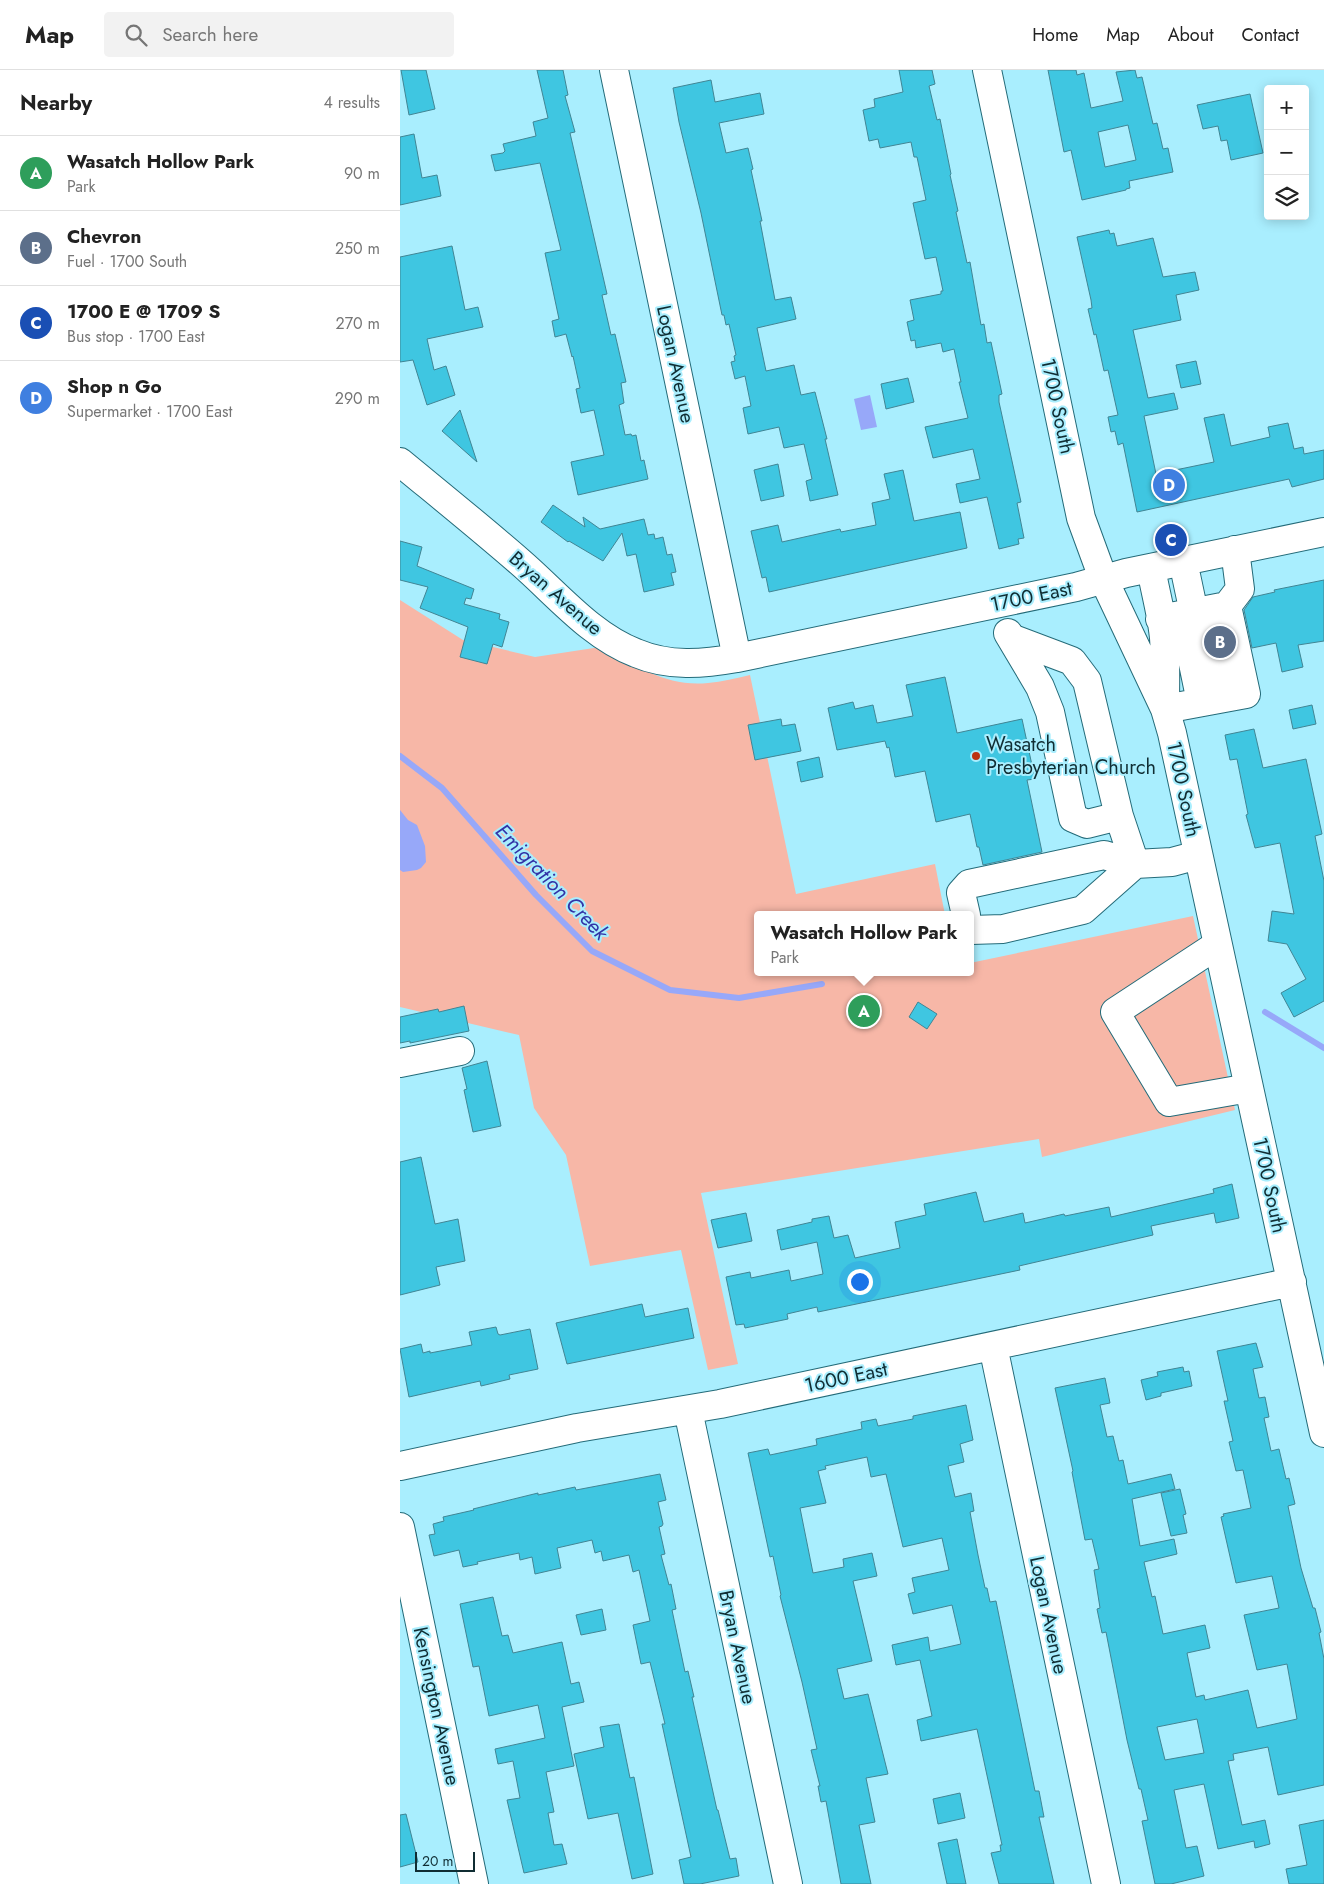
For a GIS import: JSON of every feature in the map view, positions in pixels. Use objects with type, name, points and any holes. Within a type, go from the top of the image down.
[{"type":"street","name":"Logan Avenue","points":[[614,70],[737,658]]},
{"type":"street","name":"1700 South","points":[[987,70],[1081,518],[1103,578],[1121,612],[1165,709],[1324,1433]]},
{"type":"street","name":"Bryan Avenue","points":[[400,462],[521,562],[574,612],[607,637],[636,653],[662,661],[690,664],[737,658]]},
{"type":"street","name":"1700 East","points":[[737,658],[1076,587],[1103,578],[1324,532]]},
{"type":"street","points":[[1150,568],[1193,613],[1246,694],[1165,709],[1164,637],[1193,613],[1240,588],[1235,550]]},
{"type":"street","points":[[1183,561],[1212,700]]},
{"type":"street","points":[[1000,602],[1011,638],[1040,688],[1050,712],[1073,818],[1087,824],[1119,816]]},
{"type":"street","points":[[1011,638],[1072,661],[1087,681],[1119,816],[1135,864]]},
{"type":"street","points":[[965,911],[961,893],[968,884],[1104,855],[1135,864],[1172,862],[1198,855]]},
{"type":"street","points":[[974,930],[1003,928],[1082,910],[1135,864]]},
{"type":"street","points":[[1217,944],[1115,1012],[1168,1102],[1249,1088]]},
{"type":"street","points":[[400,1063],[460,1051]]},
{"type":"street","name":"1600 East","points":[[400,1466],[577,1428],[688,1410],[1292,1282]]},
{"type":"street","name":"Logan Avenue","points":[[992,1346],[1106,1884]]},
{"type":"street","name":"Bryan Avenue","points":[[688,1410],[788,1884]]},
{"type":"street","name":"Kensington Avenue","points":[[400,1527],[474,1884]]},
{"type":"shaded area","points":[[400,600],[463,640],[535,657],[607,646],[630,662],[654,674],[680,682],[713,682],[750,675],[796,894],[935,864],[944,911],[754,911],[754,976],[974,976],[974,962],[1193,916],[1235,1110],[1042,1157],[1039,1139],[701,1193],[738,1364],[708,1370],[681,1250],[590,1266],[566,1155],[534,1108],[519,1035],[400,1007]]},
{"type":"water","points":[[870,395],[877,427],[861,430],[854,399]]},
{"type":"water","points":[[400,810],[408,820],[417,825],[425,846],[426,862],[417,870],[403,872],[400,870]]},
{"type":"building","points":[[401,70],[426,70],[435,109],[409,115]]},
{"type":"building","points":[[537,70],[563,70],[568,95],[565,96],[575,132],[570,133],[607,294],[602,295],[611,335],[615,334],[626,382],[621,383],[624,403],[619,405],[625,435],[636,435],[641,461],[644,460],[648,479],[578,495],[571,462],[604,455],[594,410],[581,413],[576,389],[580,388],[566,334],[555,337],[552,321],[559,319],[545,253],[561,250],[540,163],[495,171],[491,155],[503,153],[505,151],[503,144],[536,136],[533,122],[548,118]]},
{"type":"building","points":[[899,70],[932,70],[935,84],[929,86],[937,120],[940,119],[967,263],[970,262],[981,325],[984,324],[987,343],[991,342],[1002,394],[999,395],[999,402],[1021,502],[1017,503],[1024,538],[1018,539],[1019,544],[999,549],[987,497],[960,503],[956,484],[980,479],[973,449],[933,458],[925,427],[968,418],[959,382],[961,382],[954,349],[943,352],[941,343],[916,348],[915,340],[911,341],[907,322],[914,320],[910,300],[941,294],[941,291],[943,291],[936,257],[925,259],[913,203],[926,200],[917,157],[914,157],[911,142],[880,148],[878,139],[869,141],[863,110],[875,107],[874,99],[903,92]]},
{"type":"building","points":[[1048,70],[1076,70],[1077,75],[1084,73],[1091,108],[1123,101],[1116,72],[1135,70],[1137,78],[1142,77],[1153,124],[1157,123],[1163,149],[1168,148],[1173,172],[1129,181],[1130,188],[1126,190],[1082,200],[1071,150],[1064,152]],"holes":[[[1128,125],[1136,160],[1105,167],[1098,132]]]},
{"type":"building","points":[[711,80],[715,102],[760,93],[764,114],[719,123],[726,153],[748,148],[775,300],[791,297],[796,319],[757,328],[766,371],[794,365],[801,395],[815,392],[838,495],[810,501],[806,481],[812,479],[804,444],[784,448],[779,427],[748,434],[743,408],[751,406],[745,376],[735,379],[731,362],[735,361],[734,356],[736,355],[729,324],[726,325],[724,315],[722,315],[673,88]]},
{"type":"building","points":[[1250,94],[1263,153],[1231,160],[1227,140],[1221,141],[1218,126],[1203,129],[1197,105]]},
{"type":"building","points":[[414,134],[422,178],[437,175],[441,196],[400,205],[400,137]]},
{"type":"building","points":[[1109,230],[1110,234],[1114,233],[1117,246],[1153,238],[1163,277],[1195,272],[1199,290],[1176,295],[1181,320],[1133,330],[1148,398],[1174,393],[1178,409],[1144,416],[1156,474],[1214,462],[1204,418],[1224,414],[1231,446],[1270,437],[1268,427],[1288,423],[1294,449],[1303,447],[1304,454],[1324,450],[1324,479],[1292,487],[1289,479],[1137,512],[1123,443],[1118,445],[1115,431],[1111,432],[1108,417],[1118,415],[1108,370],[1104,371],[1088,309],[1092,308],[1091,300],[1077,237]]},
{"type":"building","points":[[452,246],[465,310],[478,307],[483,327],[427,339],[434,370],[446,366],[455,395],[427,405],[413,360],[400,362],[400,257]]},
{"type":"building","points":[[1196,361],[1201,384],[1181,388],[1176,365]]},
{"type":"building","points":[[908,378],[914,402],[886,409],[881,384]]},
{"type":"building","points":[[460,410],[477,462],[442,431]]},
{"type":"building","points":[[778,464],[784,496],[761,501],[754,470]]},
{"type":"building","points":[[903,470],[914,521],[960,512],[967,548],[769,592],[766,577],[762,578],[751,531],[778,525],[782,542],[840,529],[841,532],[876,525],[872,503],[890,499],[884,474]]},
{"type":"building","points":[[553,505],[585,527],[583,517],[600,529],[644,519],[648,535],[654,534],[655,539],[663,537],[667,555],[672,554],[676,572],[671,573],[674,585],[644,592],[636,554],[627,556],[622,533],[603,561],[568,542],[541,522]]},
{"type":"building","points":[[400,541],[422,547],[417,566],[474,589],[471,599],[466,598],[464,604],[500,614],[499,619],[509,622],[502,647],[493,644],[487,664],[460,657],[468,627],[420,608],[428,587],[400,580]]},
{"type":"building","points":[[1324,580],[1324,641],[1298,645],[1303,667],[1282,672],[1276,643],[1252,648],[1244,610],[1253,597],[1275,592],[1274,590]]},
{"type":"building","name":"Wasatch Presbyterian Church","points":[[945,677],[957,733],[1022,719],[1035,779],[1027,780],[1042,852],[983,865],[970,814],[936,822],[925,771],[895,777],[889,747],[887,748],[885,741],[837,750],[828,708],[853,702],[855,709],[873,705],[877,723],[913,716],[906,685]]},
{"type":"building","points":[[1312,705],[1316,724],[1293,729],[1289,710]]},
{"type":"building","points":[[781,719],[782,726],[795,724],[801,751],[755,760],[748,725]]},
{"type":"building","points":[[1254,729],[1263,768],[1306,759],[1322,834],[1315,836],[1324,881],[1324,1001],[1294,1017],[1281,993],[1306,979],[1287,944],[1268,941],[1272,911],[1294,914],[1280,843],[1255,848],[1246,815],[1248,814],[1237,759],[1230,760],[1225,735]]},
{"type":"building","points":[[819,757],[823,777],[801,782],[797,762]]},
{"type":"building","points":[[918,1002],[937,1014],[927,1029],[909,1017]]},
{"type":"building","points":[[464,1006],[469,1031],[410,1043],[410,1041],[400,1043],[400,1017],[438,1009],[439,1012]]},
{"type":"building","points":[[487,1061],[501,1126],[473,1132],[464,1090],[467,1089],[462,1068]]},
{"type":"building","points":[[421,1157],[435,1224],[458,1219],[465,1261],[436,1267],[440,1285],[400,1295],[400,1162]]},
{"type":"building","points":[[1232,1184],[1239,1218],[1216,1223],[1214,1213],[1151,1226],[1153,1235],[1019,1266],[1020,1270],[818,1312],[817,1307],[787,1314],[788,1319],[745,1328],[744,1324],[736,1325],[726,1277],[750,1272],[751,1278],[789,1270],[791,1281],[823,1274],[817,1242],[781,1250],[777,1230],[812,1222],[812,1219],[829,1216],[834,1238],[848,1235],[855,1258],[900,1248],[895,1222],[926,1215],[924,1204],[976,1192],[984,1222],[1023,1213],[1025,1223],[1064,1214],[1065,1216],[1109,1207],[1111,1217],[1214,1193],[1213,1189]]},
{"type":"building","points":[[746,1213],[752,1241],[718,1248],[711,1220]]},
{"type":"building","points":[[642,1304],[645,1317],[688,1308],[694,1338],[567,1364],[556,1323]]},
{"type":"building","points":[[496,1327],[500,1335],[530,1329],[538,1369],[509,1375],[510,1379],[481,1386],[480,1381],[409,1397],[400,1349],[421,1344],[423,1353],[430,1351],[430,1353],[472,1345],[469,1332]]},
{"type":"building","points":[[1256,1343],[1263,1367],[1253,1369],[1259,1398],[1265,1397],[1269,1417],[1264,1418],[1271,1451],[1279,1449],[1286,1479],[1289,1478],[1295,1504],[1288,1506],[1301,1568],[1321,1632],[1319,1633],[1324,1659],[1324,1785],[1278,1795],[1268,1747],[1233,1754],[1234,1760],[1228,1761],[1242,1825],[1265,1820],[1270,1844],[1255,1848],[1254,1841],[1218,1849],[1204,1784],[1174,1790],[1186,1848],[1197,1846],[1204,1876],[1171,1884],[1155,1884],[1142,1821],[1148,1820],[1127,1740],[1106,1632],[1102,1633],[1097,1609],[1100,1608],[1094,1570],[1099,1569],[1092,1539],[1085,1540],[1073,1471],[1055,1388],[1105,1378],[1110,1403],[1100,1405],[1107,1437],[1113,1436],[1119,1461],[1123,1460],[1128,1484],[1171,1474],[1175,1489],[1132,1499],[1140,1546],[1174,1539],[1177,1554],[1144,1562],[1152,1597],[1155,1596],[1163,1634],[1205,1625],[1210,1648],[1187,1653],[1196,1697],[1204,1695],[1205,1700],[1248,1690],[1257,1728],[1297,1719],[1287,1664],[1257,1670],[1244,1615],[1279,1608],[1272,1576],[1236,1583],[1221,1517],[1224,1516],[1223,1514],[1251,1508],[1243,1470],[1236,1471],[1229,1442],[1233,1441],[1224,1401],[1228,1401],[1217,1351]],"holes":[[[1197,1719],[1204,1753],[1165,1760],[1157,1727]]]},
{"type":"building","points":[[1183,1367],[1184,1372],[1189,1371],[1192,1386],[1161,1393],[1161,1396],[1146,1400],[1141,1380],[1158,1376],[1157,1372]]},
{"type":"building","points":[[966,1405],[973,1440],[960,1444],[964,1462],[948,1466],[955,1497],[971,1493],[974,1511],[970,1512],[985,1588],[987,1588],[990,1602],[996,1601],[1035,1791],[1039,1791],[1044,1817],[1039,1817],[1054,1884],[999,1884],[991,1853],[1001,1851],[1000,1845],[1002,1845],[977,1729],[921,1741],[917,1720],[932,1716],[920,1660],[896,1665],[892,1645],[928,1637],[930,1651],[961,1644],[952,1605],[913,1614],[908,1594],[915,1592],[912,1578],[949,1570],[942,1538],[903,1547],[886,1474],[871,1477],[867,1457],[825,1466],[826,1469],[818,1471],[826,1503],[800,1508],[813,1573],[844,1567],[843,1559],[872,1553],[877,1576],[853,1581],[872,1661],[837,1669],[844,1699],[868,1694],[888,1774],[866,1778],[875,1822],[859,1825],[871,1884],[841,1884],[826,1801],[821,1802],[818,1786],[820,1786],[811,1750],[817,1749],[780,1596],[773,1556],[770,1557],[748,1453],[768,1449],[770,1455],[817,1445],[816,1439],[862,1429],[861,1422],[876,1419],[878,1426],[913,1419],[913,1416]]},
{"type":"building","points":[[660,1474],[666,1500],[658,1502],[663,1524],[659,1527],[665,1554],[661,1555],[669,1585],[671,1584],[676,1609],[672,1610],[685,1672],[688,1671],[694,1697],[692,1697],[717,1810],[730,1859],[736,1858],[739,1876],[700,1884],[684,1884],[679,1860],[691,1857],[662,1724],[665,1724],[650,1662],[641,1664],[633,1625],[650,1621],[639,1570],[633,1572],[629,1555],[603,1561],[601,1551],[595,1553],[592,1540],[557,1548],[561,1568],[535,1574],[532,1557],[520,1560],[519,1553],[463,1567],[459,1550],[434,1556],[429,1535],[435,1534],[433,1524],[444,1521],[443,1517],[473,1509],[538,1493],[538,1495],[575,1487],[576,1490]]},
{"type":"building","points":[[1180,1489],[1186,1514],[1183,1515],[1187,1533],[1171,1536],[1161,1493]]},
{"type":"building","points":[[493,1597],[502,1636],[508,1635],[513,1653],[562,1642],[571,1684],[579,1682],[584,1702],[562,1707],[574,1766],[546,1772],[554,1812],[548,1813],[554,1845],[562,1844],[567,1864],[524,1873],[507,1800],[520,1798],[513,1761],[498,1764],[495,1749],[545,1738],[538,1705],[489,1716],[479,1666],[473,1667],[460,1604]]},
{"type":"building","points":[[602,1609],[606,1630],[581,1635],[576,1615]]},
{"type":"building","points":[[619,1724],[630,1778],[634,1777],[653,1874],[632,1879],[618,1813],[588,1819],[574,1754],[604,1747],[600,1727]]},
{"type":"building","points":[[960,1793],[965,1818],[938,1824],[933,1799]]},
{"type":"building","points":[[406,1814],[418,1862],[400,1867],[400,1815]]},
{"type":"building","points":[[1324,1820],[1324,1884],[1289,1884],[1286,1869],[1307,1865],[1299,1825]]},
{"type":"building","points":[[957,1839],[966,1884],[947,1884],[938,1843]]},
{"type":"waterway","name":"Emigration Creek","points":[[400,756],[442,788],[536,895],[592,951],[670,990],[739,998],[822,984]]},
{"type":"waterway","name":"Emigration Creek","points":[[1265,1012],[1324,1048]]},
{"type":"place","name":"Shop n Go","points":[[1169,485]]},
{"type":"place","name":"1700 E @ 1709 S","points":[[1171,540]]},
{"type":"place","name":"Chevron","points":[[1220,642]]},
{"type":"place","name":"Wasatch Presbyterian Church","points":[[976,756]]},
{"type":"place","name":"Wasatch Hollow Park","points":[[864,1011]]}]
